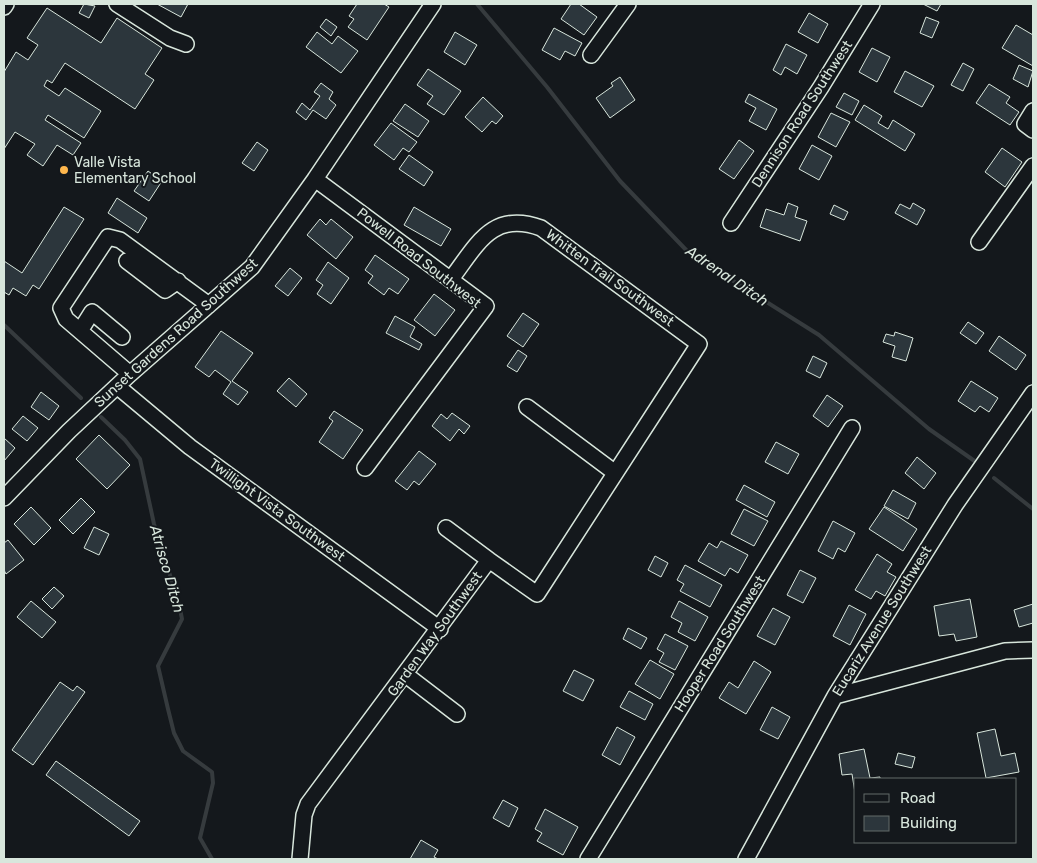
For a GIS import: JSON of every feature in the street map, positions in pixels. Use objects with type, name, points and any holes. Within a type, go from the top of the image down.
[{"type":"street","points":[[117,4],[170,38],[186,44]]},
{"type":"street","name":"Sunset Gardens Road Southwest","points":[[4,498],[69,431],[130,374],[252,267],[315,179],[433,4]]},
{"type":"street","points":[[591,55],[628,4]]},
{"type":"street","name":"Dennison Road Southwest","points":[[731,223],[821,87],[872,4]]},
{"type":"street","points":[[979,242],[1033,166]]},
{"type":"street","name":"Powell Road Southwest","points":[[315,179],[486,306],[365,468]]},
{"type":"street","name":"Whitten Trail Southwest","points":[[451,279],[484,235],[497,226],[525,222],[541,228],[699,344]]},
{"type":"street","points":[[130,374],[66,319],[61,308],[108,237],[120,240],[209,305]]},
{"type":"street","points":[[126,261],[165,290],[178,281]]},
{"type":"street","points":[[80,331],[92,312],[122,337]]},
{"type":"street","name":"Garden Way Southwest","points":[[300,859],[304,815],[308,804],[406,675],[489,560],[537,594],[614,472],[699,344]]},
{"type":"street","name":"Twillight Vista Southwest","points":[[115,388],[190,447],[440,629]]},
{"type":"street","name":"Eucariz Avenue Southwest","points":[[746,859],[835,696],[955,505],[1033,393]]},
{"type":"street","points":[[527,407],[614,472]]},
{"type":"street","name":"Hooper Road Southwest","points":[[588,859],[852,428]]},
{"type":"street","points":[[446,528],[489,560]]},
{"type":"street","points":[[835,696],[1005,651],[1033,650]]},
{"type":"street","points":[[406,675],[457,714]]},
{"type":"building","points":[[84,4],[95,6],[89,18],[79,13]]},
{"type":"building","points":[[157,4],[188,4],[181,17]]},
{"type":"building","points":[[357,4],[384,4],[389,7],[367,40],[348,27],[354,19],[349,16]]},
{"type":"building","points":[[571,4],[579,4],[597,17],[584,35],[561,19]]},
{"type":"building","points":[[923,4],[941,4],[937,11]]},
{"type":"building","points":[[47,8],[101,43],[117,18],[162,48],[145,74],[154,80],[135,109],[65,63],[52,83],[47,80],[44,86],[59,96],[65,88],[101,111],[84,138],[48,115],[45,120],[81,143],[73,155],[57,145],[43,166],[27,155],[35,144],[15,132],[4,149],[4,72],[16,52],[28,60],[38,45],[27,38]]},
{"type":"building","points":[[809,13],[828,24],[818,43],[798,32]]},
{"type":"building","points":[[926,17],[939,22],[932,38],[920,33]]},
{"type":"building","points":[[326,19],[337,27],[331,36],[320,27]]},
{"type":"building","points":[[1016,25],[1033,35],[1033,66],[1002,48]]},
{"type":"building","points":[[554,28],[582,43],[575,56],[565,51],[560,60],[542,50]]},
{"type":"building","points":[[317,32],[332,44],[338,36],[358,51],[341,73],[306,47]]},
{"type":"building","points":[[455,32],[477,45],[465,65],[444,52]]},
{"type":"building","points":[[786,44],[807,55],[797,74],[785,67],[781,75],[773,70]]},
{"type":"building","points":[[872,48],[890,57],[877,82],[859,72]]},
{"type":"building","points":[[963,63],[974,69],[963,91],[951,85]]},
{"type":"building","points":[[1019,65],[1033,71],[1028,87],[1013,79]]},
{"type":"building","points":[[428,69],[461,91],[444,115],[427,104],[433,96],[417,85]]},
{"type":"building","points":[[905,71],[934,86],[922,107],[894,92]]},
{"type":"building","points":[[620,77],[635,100],[610,118],[596,98],[613,86],[611,83]]},
{"type":"building","points":[[321,83],[333,92],[329,99],[336,105],[326,119],[313,110],[306,120],[296,112],[302,103],[310,110],[320,96],[314,92]]},
{"type":"building","points":[[989,84],[1010,97],[1006,103],[1019,112],[1010,125],[976,103]]},
{"type":"building","points":[[844,93],[859,101],[852,115],[836,107]]},
{"type":"building","points":[[749,94],[777,109],[766,130],[749,121],[756,108],[745,102]]},
{"type":"building","points":[[483,97],[503,116],[496,124],[492,121],[482,132],[465,117]]},
{"type":"building","points":[[405,104],[429,121],[418,137],[393,121]]},
{"type":"building","points":[[864,105],[882,116],[878,123],[888,129],[893,120],[915,134],[905,151],[855,120]]},
{"type":"building","points":[[831,113],[850,122],[836,147],[818,137]]},
{"type":"building","points":[[391,123],[417,142],[409,152],[403,148],[394,160],[374,145]]},
{"type":"building","points":[[739,140],[754,151],[734,179],[719,169]]},
{"type":"building","points":[[257,142],[268,150],[254,171],[242,163]]},
{"type":"building","points":[[812,145],[832,156],[819,180],[799,169]]},
{"type":"building","points":[[1002,148],[1022,162],[1005,187],[985,172]]},
{"type":"building","points":[[409,155],[433,172],[424,186],[399,169]]},
{"type":"building","points":[[148,171],[162,181],[149,201],[134,191]]},
{"type":"building","points":[[117,198],[147,218],[138,233],[108,213]]},
{"type":"building","points":[[788,203],[798,207],[795,217],[807,221],[800,241],[760,227],[766,209],[784,215]]},
{"type":"building","points":[[913,203],[925,210],[917,225],[895,213],[900,204],[910,209]]},
{"type":"building","points":[[834,205],[848,212],[844,220],[830,214]]},
{"type":"building","points":[[64,207],[84,219],[39,289],[33,285],[26,296],[13,288],[9,295],[4,292],[4,261],[22,273]]},
{"type":"building","points":[[414,207],[451,229],[441,246],[404,225]]},
{"type":"building","points":[[320,219],[326,225],[331,219],[353,237],[336,259],[307,235]]},
{"type":"building","points":[[375,255],[409,279],[398,294],[389,288],[384,295],[368,283],[373,276],[365,270]]},
{"type":"building","points":[[328,262],[349,278],[331,304],[317,294],[323,285],[316,280]]},
{"type":"building","points":[[290,268],[302,278],[288,296],[275,286]]},
{"type":"building","points":[[434,294],[455,310],[435,336],[414,320]]},
{"type":"building","points":[[523,313],[539,324],[523,347],[507,336]]},
{"type":"building","points":[[395,316],[415,327],[410,337],[422,344],[419,350],[386,333]]},
{"type":"building","points":[[968,322],[984,333],[976,344],[960,333]]},
{"type":"building","points":[[221,331],[253,353],[232,381],[248,392],[238,405],[223,394],[231,382],[215,370],[209,377],[195,367]]},
{"type":"building","points":[[895,332],[913,338],[906,361],[892,357],[895,346],[883,342],[886,334],[894,336]]},
{"type":"building","points":[[999,336],[1026,355],[1016,370],[989,351]]},
{"type":"building","points":[[518,350],[527,356],[517,372],[507,366]]},
{"type":"building","points":[[813,356],[827,363],[820,378],[806,371]]},
{"type":"building","points":[[289,378],[307,394],[296,407],[277,391]]},
{"type":"building","points":[[971,381],[998,398],[989,412],[980,406],[975,412],[958,401]]},
{"type":"building","points":[[41,392],[59,406],[49,420],[31,407]]},
{"type":"building","points":[[827,395],[843,406],[828,427],[813,416]]},
{"type":"building","points":[[334,411],[363,430],[343,459],[319,442],[333,421],[329,418]]},
{"type":"building","points":[[452,413],[470,426],[464,434],[459,429],[450,441],[432,426],[441,414],[447,419]]},
{"type":"building","points":[[23,416],[38,428],[27,441],[12,429]]},
{"type":"building","points":[[99,435],[130,465],[107,489],[76,459]]},
{"type":"building","points":[[4,438],[15,448],[4,461]]},
{"type":"building","points":[[776,442],[799,454],[788,474],[765,462]]},
{"type":"building","points":[[419,451],[436,464],[419,485],[414,481],[407,490],[395,481]]},
{"type":"building","points":[[917,457],[936,473],[924,489],[905,473]]},
{"type":"building","points":[[744,485],[775,502],[767,517],[736,500]]},
{"type":"building","points":[[893,490],[916,503],[908,519],[884,506]]},
{"type":"building","points":[[81,498],[95,512],[73,534],[59,520]]},
{"type":"building","points":[[31,507],[51,528],[34,545],[14,524]]},
{"type":"building","points":[[884,507],[917,529],[903,551],[869,529]]},
{"type":"building","points":[[744,509],[768,521],[754,546],[731,534]]},
{"type":"building","points":[[833,521],[855,533],[845,552],[838,548],[833,559],[818,551]]},
{"type":"building","points":[[94,527],[109,534],[99,555],[84,548]]},
{"type":"building","points":[[8,540],[24,560],[6,574],[4,570],[4,543]]},
{"type":"building","points":[[721,541],[748,555],[738,573],[730,568],[725,576],[698,561],[709,543],[717,548]]},
{"type":"building","points":[[877,554],[892,564],[887,572],[896,577],[885,596],[876,591],[871,599],[855,590]]},
{"type":"building","points":[[655,556],[668,563],[661,577],[648,570]]},
{"type":"building","points":[[685,565],[722,585],[710,607],[680,591],[684,584],[677,580]]},
{"type":"building","points":[[800,570],[816,578],[803,603],[787,595]]},
{"type":"building","points":[[54,587],[64,596],[52,609],[42,599]]},
{"type":"building","points":[[970,599],[977,637],[956,641],[954,634],[939,636],[934,606]]},
{"type":"building","points":[[31,601],[56,622],[42,638],[17,617]]},
{"type":"building","points":[[679,601],[708,617],[695,641],[678,632],[682,623],[671,617]]},
{"type":"building","points":[[1033,604],[1033,623],[1019,627],[1014,610]]},
{"type":"building","points":[[849,605],[866,614],[850,645],[833,636]]},
{"type":"building","points":[[773,608],[790,617],[775,645],[757,636]]},
{"type":"building","points":[[628,628],[647,638],[641,649],[623,639]]},
{"type":"building","points":[[665,634],[688,646],[675,670],[659,662],[664,653],[657,649]]},
{"type":"building","points":[[650,660],[674,674],[660,699],[635,684]]},
{"type":"building","points":[[754,661],[771,672],[746,714],[719,698],[729,682],[738,688]]},
{"type":"building","points":[[574,670],[594,680],[583,701],[563,691]]},
{"type":"building","points":[[60,682],[73,691],[77,686],[85,692],[33,765],[12,750]]},
{"type":"building","points":[[629,691],[653,704],[645,720],[620,707]]},
{"type":"building","points":[[772,707],[790,717],[778,739],[760,730]]},
{"type":"building","points":[[617,727],[635,737],[620,765],[602,755]]},
{"type":"building","points":[[995,729],[1001,756],[1015,753],[1019,772],[986,778],[977,733]]},
{"type":"building","points":[[864,749],[870,778],[854,778],[854,787],[852,774],[842,775],[839,754]]},
{"type":"building","points":[[898,753],[915,757],[912,768],[895,764]]},
{"type":"building","points":[[56,761],[140,821],[129,836],[46,775]]},
{"type":"building","points":[[503,800],[518,808],[509,827],[493,818]]},
{"type":"building","points":[[545,809],[578,827],[563,855],[537,841],[542,833],[535,829]]},
{"type":"building","points":[[421,840],[438,850],[434,857],[438,859],[410,859]]},
{"type":"waterway","name":"Adrenal Ditch","points":[[477,4],[547,87],[620,181],[689,253],[819,335],[929,429],[976,462]]},
{"type":"waterway","name":"Atrisco Ditch","points":[[4,325],[81,398]]},
{"type":"waterway","name":"Atrisco Ditch","points":[[101,417],[125,440],[140,459],[154,524],[179,604],[182,619],[158,666],[174,733],[183,751],[212,772],[213,783],[200,838],[212,859]]},
{"type":"waterway","name":"Adrenal Ditch","points":[[994,478],[1033,509]]},
{"type":"place","name":"Valle Vista Elementary School","points":[[64,170]]}]
